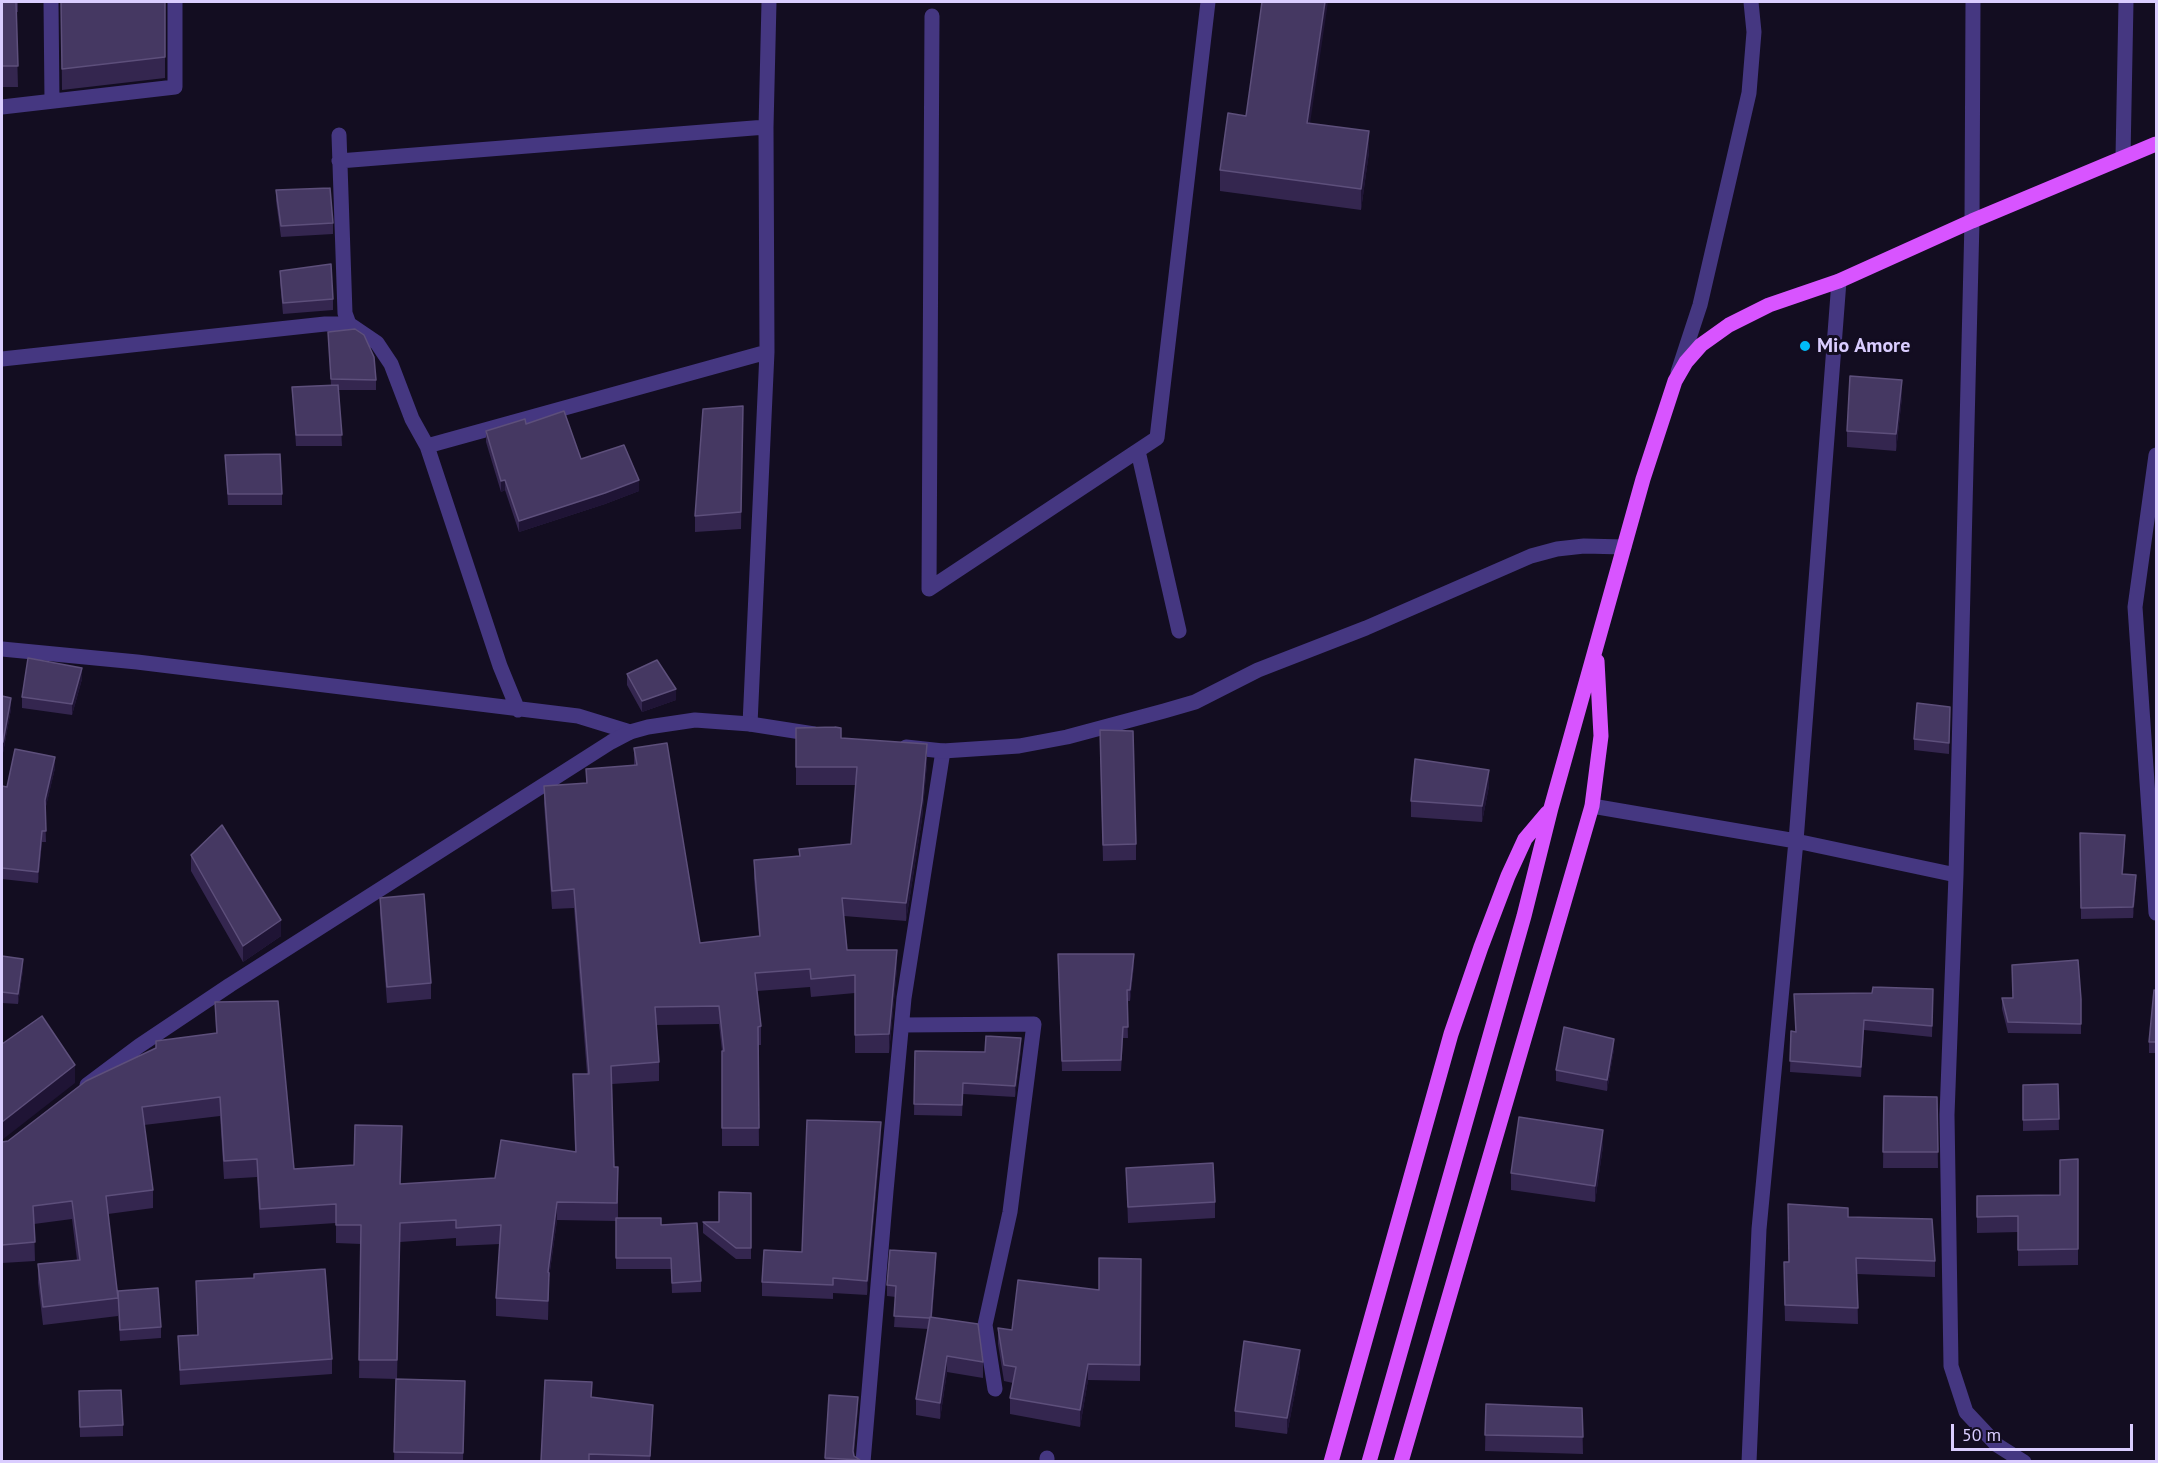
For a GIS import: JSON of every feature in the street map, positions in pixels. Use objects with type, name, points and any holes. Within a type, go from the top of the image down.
[{"type":"main road","points":[[1369,1461],[1524,916],[1551,808],[1643,478],[1675,381],[1686,362],[1701,345],[1729,325],[1769,305],[1839,281],[1972,221],[2157,144]]},
{"type":"main road","points":[[1401,1461],[1592,806],[1601,736],[1597,649]]},
{"type":"main road","points":[[1331,1461],[1452,1034],[1480,947],[1525,839],[1551,808]]},
{"type":"street","points":[[51,2],[52,101]]},
{"type":"street","points":[[2,107],[175,87],[176,2]]},
{"type":"street","points":[[750,724],[767,352],[766,127],[769,2]]},
{"type":"street","points":[[932,16],[929,589],[1157,438],[1208,2]]},
{"type":"street","points":[[1675,381],[1700,305],[1749,93],[1754,32],[1750,2]]},
{"type":"street","points":[[1973,2],[1972,221],[1956,875],[1947,1115],[1951,1366],[1966,1412],[1997,1445],[2024,1461]]},
{"type":"street","points":[[2123,158],[2126,2]]},
{"type":"street","points":[[339,161],[766,127]]},
{"type":"street","points":[[339,135],[343,291],[345,313],[349,324]]},
{"type":"street","points":[[1749,1461],[1759,1229],[1796,841],[1839,281]]},
{"type":"street","points":[[2,358],[325,324],[349,324],[377,343],[391,364],[411,419],[427,446],[500,666],[518,710]]},
{"type":"street","points":[[427,446],[767,352]]},
{"type":"street","points":[[1138,451],[1179,631]]},
{"type":"street","points":[[2157,455],[2135,607],[2157,913]]},
{"type":"street","points":[[892,745],[943,751],[1019,746],[1067,737],[1164,711],[1195,702],[1258,670],[1366,628],[1531,556],[1557,549],[1584,546],[1624,547]]},
{"type":"street","points":[[2,649],[137,662],[578,716],[630,732]]},
{"type":"street","points":[[72,1096],[139,1046],[230,985],[630,732],[695,720],[750,724],[824,735]]},
{"type":"street","points":[[863,1461],[902,1025],[943,751]]},
{"type":"street","points":[[1592,806],[1796,841],[1956,875]]},
{"type":"street","points":[[902,1025],[1034,1024],[1010,1212],[986,1325],[995,1389]]},
{"type":"building","points":[[2,2],[16,2],[18,66],[2,66]]},
{"type":"building","points":[[61,2],[165,2],[165,57],[62,69]]},
{"type":"building","points":[[1262,2],[1325,2],[1307,123],[1369,131],[1361,189],[1220,170],[1228,113],[1246,116]]},
{"type":"building","points":[[330,188],[333,223],[281,226],[276,190]]},
{"type":"building","points":[[331,264],[333,299],[283,303],[280,271]]},
{"type":"building","points":[[355,329],[364,335],[374,357],[376,380],[331,379],[328,332]]},
{"type":"building","points":[[1850,376],[1902,380],[1896,434],[1847,431]]},
{"type":"building","points":[[338,385],[342,435],[296,435],[292,387]]},
{"type":"building","points":[[743,406],[741,512],[695,516],[703,409]]},
{"type":"building","points":[[564,411],[581,459],[624,445],[639,480],[519,521],[505,480],[501,481],[486,431],[525,419],[526,424]]},
{"type":"building","points":[[280,454],[282,494],[228,494],[225,455]]},
{"type":"building","points":[[28,658],[82,668],[72,704],[22,697]]},
{"type":"building","points":[[657,660],[676,689],[642,701],[627,674]]},
{"type":"building","points":[[2,696],[11,698],[3,742],[2,741]]},
{"type":"building","points":[[1917,703],[1950,707],[1949,743],[1914,739]]},
{"type":"building","points":[[796,728],[841,728],[841,738],[927,744],[922,801],[906,903],[842,898],[847,950],[897,950],[889,1034],[855,1035],[855,975],[811,979],[810,969],[755,973],[761,1026],[758,1027],[759,1128],[722,1128],[722,1051],[724,1051],[719,1006],[655,1007],[659,1062],[611,1066],[614,1167],[618,1167],[617,1203],[557,1202],[548,1272],[548,1301],[496,1298],[501,1225],[456,1228],[456,1220],[400,1223],[397,1360],[359,1360],[361,1225],[336,1225],[336,1204],[260,1209],[257,1159],[224,1161],[220,1097],[142,1107],[153,1190],[106,1196],[118,1298],[43,1307],[38,1264],[80,1260],[72,1201],[33,1206],[35,1242],[2,1245],[2,1142],[8,1141],[86,1081],[156,1048],[156,1041],[217,1033],[215,1002],[278,1001],[294,1169],[354,1165],[355,1125],[402,1126],[400,1184],[495,1178],[501,1140],[576,1152],[573,1074],[589,1074],[574,889],[552,891],[544,786],[587,783],[586,769],[637,765],[634,748],[667,743],[700,943],[760,936],[754,860],[800,856],[799,849],[851,844],[857,767],[796,767]]},
{"type":"building","points":[[1100,730],[1133,731],[1136,844],[1103,845]]},
{"type":"building","points":[[15,749],[55,757],[45,800],[46,831],[42,831],[38,872],[2,868],[2,786],[7,787]]},
{"type":"building","points":[[1415,759],[1489,770],[1482,806],[1411,801]]},
{"type":"building","points":[[222,825],[281,920],[243,946],[191,855]]},
{"type":"building","points":[[2080,833],[2125,835],[2122,874],[2136,875],[2133,907],[2081,908]]},
{"type":"building","points":[[424,894],[431,983],[387,987],[380,898]]},
{"type":"building","points":[[1058,954],[1134,954],[1130,990],[1127,990],[1128,1027],[1123,1027],[1121,1060],[1062,1061]]},
{"type":"building","points":[[2,956],[23,959],[18,994],[2,992]]},
{"type":"building","points":[[2078,960],[2081,1024],[2008,1022],[2002,998],[2013,998],[2012,965]]},
{"type":"building","points":[[1873,987],[1933,989],[1932,1026],[1864,1020],[1861,1067],[1790,1061],[1791,1031],[1796,1032],[1794,994],[1872,993]]},
{"type":"building","points":[[2154,990],[2157,991],[2157,1042],[2149,1042]]},
{"type":"building","points":[[42,1016],[75,1065],[2,1122],[2,1044]]},
{"type":"building","points":[[1564,1027],[1614,1039],[1607,1080],[1556,1070]]},
{"type":"building","points":[[986,1036],[1021,1038],[1015,1086],[963,1083],[962,1105],[914,1104],[915,1051],[985,1052]]},
{"type":"building","points":[[2058,1084],[2059,1119],[2023,1120],[2023,1085]]},
{"type":"building","points":[[1884,1096],[1937,1097],[1938,1152],[1883,1152]]},
{"type":"building","points":[[1519,1117],[1603,1130],[1595,1186],[1511,1173]]},
{"type":"building","points":[[807,1120],[881,1122],[867,1281],[833,1278],[833,1285],[762,1282],[764,1250],[802,1252]]},
{"type":"building","points":[[2078,1159],[2078,1249],[2018,1250],[2018,1216],[1977,1217],[1977,1196],[2060,1195],[2060,1160]]},
{"type":"building","points":[[1213,1163],[1215,1202],[1128,1207],[1126,1168]]},
{"type":"building","points":[[719,1192],[751,1193],[751,1248],[736,1248],[703,1222],[719,1222]]},
{"type":"building","points":[[1788,1204],[1848,1208],[1848,1217],[1932,1219],[1935,1261],[1856,1258],[1858,1308],[1785,1305],[1784,1262],[1789,1262]]},
{"type":"building","points":[[616,1218],[661,1218],[661,1225],[697,1223],[701,1281],[672,1283],[671,1258],[616,1258]]},
{"type":"building","points":[[890,1250],[936,1253],[931,1317],[894,1316],[896,1286],[887,1285]]},
{"type":"building","points":[[1099,1258],[1141,1259],[1140,1365],[1088,1364],[1080,1410],[1010,1398],[1016,1367],[1004,1365],[998,1328],[1012,1330],[1018,1280],[1099,1290]]},
{"type":"building","points":[[325,1269],[332,1359],[180,1370],[178,1336],[198,1335],[196,1281],[254,1278],[254,1274]]},
{"type":"building","points":[[158,1288],[161,1327],[120,1330],[118,1291]]},
{"type":"building","points":[[930,1317],[978,1324],[983,1362],[947,1356],[940,1403],[916,1399]]},
{"type":"building","points":[[1244,1341],[1300,1350],[1287,1418],[1235,1411]]},
{"type":"building","points":[[396,1379],[465,1381],[463,1453],[394,1452]]},
{"type":"building","points":[[545,1380],[592,1382],[591,1397],[653,1405],[650,1456],[589,1454],[589,1461],[541,1461]]},
{"type":"building","points":[[121,1390],[123,1425],[80,1427],[79,1391]]},
{"type":"building","points":[[829,1395],[858,1397],[853,1451],[854,1456],[860,1460],[825,1458]]},
{"type":"building","points":[[1486,1404],[1582,1408],[1583,1437],[1485,1435]]},
{"type":"place","name":"Mio Amore","points":[[1805,346]]}]
